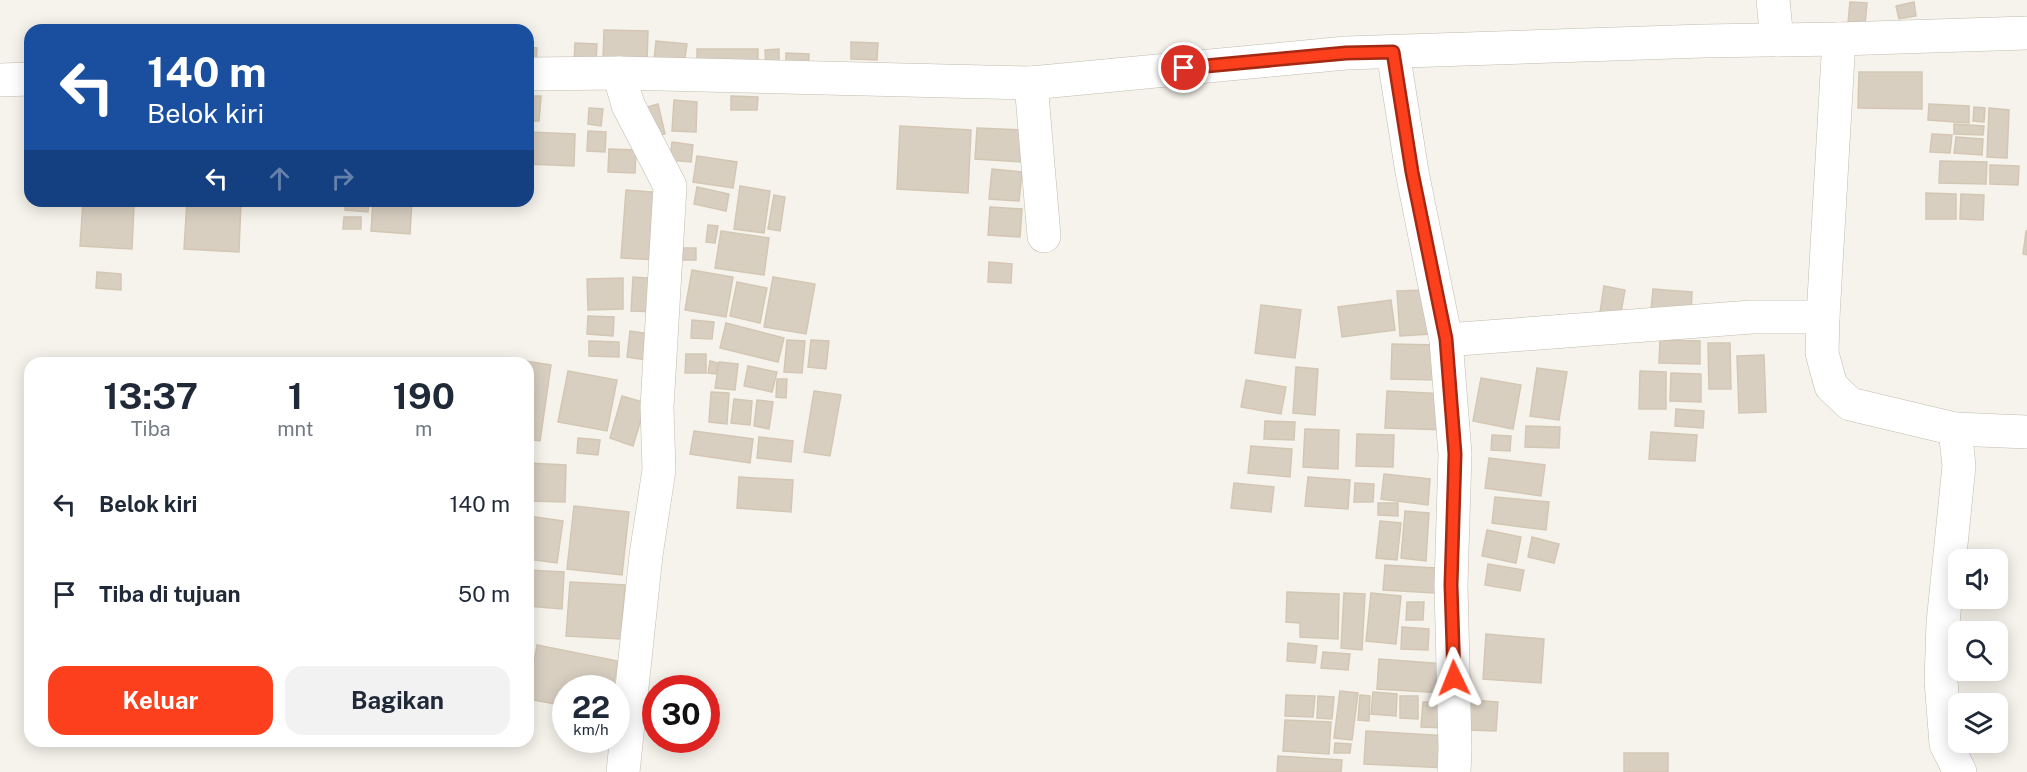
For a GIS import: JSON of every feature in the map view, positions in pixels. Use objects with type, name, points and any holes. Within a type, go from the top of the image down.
[{"type":"street","points":[[1773,0],[1777,40]]},
{"type":"street","points":[[534,74],[619,73],[1031,83],[1346,53],[1704,40],[1839,39],[2027,33]]},
{"type":"street","points":[[1839,39],[1822,353],[1831,386],[1850,404],[1955,429],[2027,432]]},
{"type":"street","points":[[1393,52],[1412,172],[1446,339],[1455,454],[1451,585],[1454,772]]},
{"type":"street","points":[[619,73],[628,105],[670,186],[659,354],[657,407],[659,470],[646,555],[623,772]]},
{"type":"street","points":[[0,80],[24,79]]},
{"type":"street","points":[[1031,83],[1044,236]]},
{"type":"street","points":[[1446,339],[1752,317],[1823,316]]},
{"type":"street","points":[[1955,429],[1959,466],[1943,623],[1941,681],[1946,744],[1960,772]]},
{"type":"building","points":[[1850,2],[1867,3],[1865,25],[1848,23]]},
{"type":"building","points":[[1914,2],[1916,16],[1899,19],[1896,6]]},
{"type":"building","points":[[604,30],[648,31],[647,62],[603,60]]},
{"type":"building","points":[[656,41],[687,44],[684,64],[654,60]]},
{"type":"building","points":[[851,42],[878,43],[877,60],[851,59]]},
{"type":"building","points":[[575,43],[597,44],[596,63],[574,62]]},
{"type":"building","points":[[534,48],[537,48],[536,66],[534,66]]},
{"type":"building","points":[[697,49],[758,49],[758,70],[697,70]]},
{"type":"building","points":[[779,49],[779,66],[766,66],[765,50]]},
{"type":"building","points":[[786,53],[809,54],[808,72],[786,71]]},
{"type":"building","points":[[1859,72],[1922,72],[1922,109],[1858,108]]},
{"type":"building","points":[[534,96],[541,96],[539,121],[534,121]]},
{"type":"building","points":[[731,96],[758,97],[757,110],[731,110]]},
{"type":"building","points":[[674,100],[697,102],[696,132],[672,131]]},
{"type":"building","points":[[658,104],[665,134],[651,137],[644,108]]},
{"type":"building","points":[[1929,104],[1969,106],[1969,123],[1928,120]]},
{"type":"building","points":[[1974,107],[1985,108],[1984,122],[1973,121]]},
{"type":"building","points":[[589,108],[603,109],[601,126],[588,124]]},
{"type":"building","points":[[1989,108],[2009,110],[2007,158],[1987,157]]},
{"type":"building","points":[[1954,124],[1984,126],[1983,135],[1954,134]]},
{"type":"building","points":[[900,126],[971,130],[968,193],[897,189]]},
{"type":"building","points":[[977,128],[1026,130],[1023,162],[975,159]]},
{"type":"building","points":[[588,131],[606,132],[605,152],[587,151]]},
{"type":"building","points":[[534,132],[575,134],[574,166],[534,164]]},
{"type":"building","points":[[1932,134],[1952,135],[1950,153],[1930,152]]},
{"type":"building","points":[[1956,137],[1983,139],[1982,155],[1954,153]]},
{"type":"building","points":[[672,142],[693,145],[691,162],[670,160]]},
{"type":"building","points":[[609,149],[636,150],[635,173],[608,172]]},
{"type":"building","points":[[697,156],[737,162],[733,188],[693,182]]},
{"type":"building","points":[[1940,161],[1987,162],[1986,184],[1939,183]]},
{"type":"building","points":[[1990,165],[2019,166],[2018,185],[1990,184]]},
{"type":"building","points":[[992,169],[1022,172],[1019,201],[989,199]]},
{"type":"building","points":[[740,186],[770,191],[764,233],[734,229]]},
{"type":"building","points":[[697,187],[729,194],[726,211],[694,204]]},
{"type":"building","points":[[626,190],[663,193],[659,260],[621,258]]},
{"type":"building","points":[[1926,193],[1956,194],[1956,219],[1926,219]]},
{"type":"building","points":[[1961,194],[1984,195],[1983,220],[1960,219]]},
{"type":"building","points":[[774,195],[785,197],[780,231],[768,229]]},
{"type":"building","points":[[83,207],[134,207],[132,249],[80,246]]},
{"type":"building","points":[[187,207],[241,207],[239,252],[184,249]]},
{"type":"building","points":[[345,207],[368,207],[368,212],[345,210]]},
{"type":"building","points":[[373,207],[412,207],[410,234],[371,231]]},
{"type":"building","points":[[990,207],[1022,209],[1020,237],[988,235]]},
{"type":"building","points":[[344,217],[361,217],[361,229],[343,229]]},
{"type":"building","points":[[708,225],[718,226],[715,243],[706,242]]},
{"type":"building","points":[[721,231],[769,238],[764,275],[715,268]]},
{"type":"building","points":[[2027,231],[2027,255],[2023,254]]},
{"type":"building","points":[[683,248],[696,248],[696,260],[683,260]]},
{"type":"building","points":[[989,262],[1012,264],[1011,283],[988,282]]},
{"type":"building","points":[[692,270],[733,277],[726,317],[685,310]]},
{"type":"building","points":[[97,272],[121,274],[121,290],[96,288]]},
{"type":"building","points":[[633,277],[660,279],[659,312],[631,311]]},
{"type":"building","points":[[773,277],[815,284],[806,334],[764,327]]},
{"type":"building","points":[[623,278],[623,309],[588,310],[587,279]]},
{"type":"building","points":[[737,282],[767,288],[760,323],[730,316]]},
{"type":"building","points":[[1604,286],[1625,290],[1619,323],[1599,319]]},
{"type":"building","points":[[1653,289],[1692,292],[1691,312],[1651,310]]},
{"type":"building","points":[[1428,290],[1431,334],[1400,336],[1397,291]]},
{"type":"building","points":[[1391,300],[1395,330],[1342,337],[1338,307]]},
{"type":"building","points":[[1261,305],[1301,310],[1295,358],[1255,353]]},
{"type":"building","points":[[588,316],[614,317],[613,336],[587,334]]},
{"type":"building","points":[[692,320],[714,322],[712,339],[691,338]]},
{"type":"building","points":[[726,323],[784,338],[778,362],[720,348]]},
{"type":"building","points":[[630,331],[650,334],[646,360],[627,357]]},
{"type":"building","points":[[787,340],[805,341],[802,373],[784,372]]},
{"type":"building","points":[[811,340],[829,341],[826,369],[808,367]]},
{"type":"building","points":[[1660,340],[1700,341],[1700,364],[1659,363]]},
{"type":"building","points":[[589,341],[619,342],[619,357],[589,356]]},
{"type":"building","points":[[1708,343],[1730,343],[1731,389],[1709,389]]},
{"type":"building","points":[[1392,344],[1439,345],[1438,380],[1391,379]]},
{"type":"building","points":[[686,354],[706,354],[706,373],[685,373]]},
{"type":"building","points":[[1764,355],[1766,412],[1739,413],[1737,356]]},
{"type":"building","points":[[710,361],[718,363],[716,374],[708,373]]},
{"type":"building","points":[[534,362],[551,365],[540,441],[534,440]]},
{"type":"building","points":[[719,362],[738,364],[735,390],[715,388]]},
{"type":"building","points":[[748,366],[777,372],[772,392],[744,386]]},
{"type":"building","points":[[1296,367],[1318,369],[1315,415],[1293,413]]},
{"type":"building","points":[[1537,368],[1567,372],[1559,420],[1530,416]]},
{"type":"building","points":[[568,371],[617,380],[607,431],[558,422]]},
{"type":"building","points":[[1640,371],[1666,372],[1666,409],[1639,409]]},
{"type":"building","points":[[1671,373],[1701,374],[1701,402],[1670,401]]},
{"type":"building","points":[[1481,378],[1521,385],[1513,429],[1473,421]]},
{"type":"building","points":[[777,379],[787,379],[786,398],[776,397]]},
{"type":"building","points":[[1246,380],[1286,387],[1281,414],[1241,407]]},
{"type":"building","points":[[814,391],[841,395],[830,456],[804,452]]},
{"type":"building","points":[[1387,391],[1447,394],[1446,430],[1385,428]]},
{"type":"building","points":[[711,392],[729,393],[727,424],[709,422]]},
{"type":"building","points":[[622,396],[646,403],[633,446],[610,438]]},
{"type":"building","points":[[734,399],[752,401],[750,425],[731,423]]},
{"type":"building","points":[[757,400],[773,402],[769,429],[754,426]]},
{"type":"building","points":[[1676,409],[1704,411],[1703,428],[1675,426]]},
{"type":"building","points":[[1265,421],[1295,422],[1294,440],[1264,439]]},
{"type":"building","points":[[1526,426],[1560,427],[1559,448],[1525,447]]},
{"type":"building","points":[[1305,429],[1339,430],[1338,469],[1303,467]]},
{"type":"building","points":[[694,431],[753,439],[750,463],[690,454]]},
{"type":"building","points":[[1651,432],[1697,435],[1695,461],[1649,459]]},
{"type":"building","points":[[1357,434],[1394,435],[1393,467],[1356,466]]},
{"type":"building","points":[[1492,435],[1511,436],[1510,451],[1491,450]]},
{"type":"building","points":[[759,437],[793,441],[791,462],[757,458]]},
{"type":"building","points":[[578,438],[600,440],[598,455],[577,453]]},
{"type":"building","points":[[1251,446],[1292,449],[1290,477],[1248,473]]},
{"type":"building","points":[[1489,458],[1545,465],[1541,496],[1485,488]]},
{"type":"building","points":[[534,463],[566,465],[565,502],[534,501]]},
{"type":"building","points":[[1384,474],[1430,479],[1428,505],[1381,499]]},
{"type":"building","points":[[739,477],[793,480],[791,512],[737,508]]},
{"type":"building","points":[[1308,477],[1350,480],[1348,509],[1305,506]]},
{"type":"building","points":[[1234,483],[1274,487],[1271,512],[1231,508]]},
{"type":"building","points":[[1355,483],[1374,484],[1373,502],[1354,502]]},
{"type":"building","points":[[1495,497],[1549,502],[1546,530],[1492,523]]},
{"type":"building","points":[[1378,503],[1398,503],[1398,516],[1378,515]]},
{"type":"building","points":[[574,506],[629,512],[622,575],[567,569]]},
{"type":"building","points":[[1405,511],[1429,513],[1426,561],[1401,558]]},
{"type":"building","points":[[534,517],[563,521],[557,563],[534,560]]},
{"type":"building","points":[[1380,521],[1401,523],[1397,560],[1376,558]]},
{"type":"building","points":[[1487,530],[1521,537],[1516,563],[1482,556]]},
{"type":"building","points":[[1532,537],[1559,544],[1554,563],[1528,557]]},
{"type":"building","points":[[1488,564],[1524,570],[1520,591],[1485,585]]},
{"type":"building","points":[[1385,565],[1436,568],[1435,593],[1383,590]]},
{"type":"building","points":[[534,570],[564,572],[562,609],[534,607]]},
{"type":"building","points":[[570,582],[625,585],[621,639],[566,636]]},
{"type":"building","points":[[1287,592],[1339,594],[1338,639],[1300,637],[1300,623],[1286,622]]},
{"type":"building","points":[[1344,593],[1365,594],[1362,650],[1341,648]]},
{"type":"building","points":[[1371,593],[1401,596],[1396,644],[1366,641]]},
{"type":"building","points":[[1407,602],[1424,602],[1423,620],[1406,620]]},
{"type":"building","points":[[1402,627],[1429,629],[1428,650],[1401,649]]},
{"type":"building","points":[[1486,634],[1544,639],[1541,683],[1483,679]]},
{"type":"building","points":[[1288,643],[1317,646],[1315,663],[1287,661]]},
{"type":"building","points":[[537,645],[618,661],[615,675],[552,675],[552,703],[534,700],[534,663]]},
{"type":"building","points":[[1323,652],[1350,654],[1348,670],[1321,668]]},
{"type":"building","points":[[1379,659],[1446,664],[1444,693],[1377,689]]},
{"type":"building","points":[[1340,691],[1358,693],[1352,740],[1334,738]]},
{"type":"building","points":[[1373,692],[1397,694],[1396,716],[1371,714]]},
{"type":"building","points":[[1286,695],[1315,696],[1313,717],[1285,716]]},
{"type":"building","points":[[1360,695],[1370,696],[1369,721],[1358,720]]},
{"type":"building","points":[[1318,696],[1334,697],[1332,719],[1317,718]]},
{"type":"building","points":[[1400,696],[1418,696],[1418,719],[1400,718]]},
{"type":"building","points":[[1469,700],[1498,702],[1496,731],[1468,730]]},
{"type":"building","points":[[1423,702],[1448,703],[1447,728],[1421,727]]},
{"type":"building","points":[[1285,720],[1331,722],[1329,754],[1283,751]]},
{"type":"building","points":[[1366,731],[1449,736],[1447,768],[1364,764]]},
{"type":"building","points":[[1335,743],[1351,744],[1350,753],[1334,753]]},
{"type":"building","points":[[1624,753],[1668,753],[1668,772],[1624,772]]},
{"type":"building","points":[[1278,756],[1342,760],[1341,772],[1277,772]]},
{"type":"route","points":[[1184,68],[1346,53],[1393,52],[1412,172],[1446,339],[1455,454],[1451,585],[1454,678]]}]
